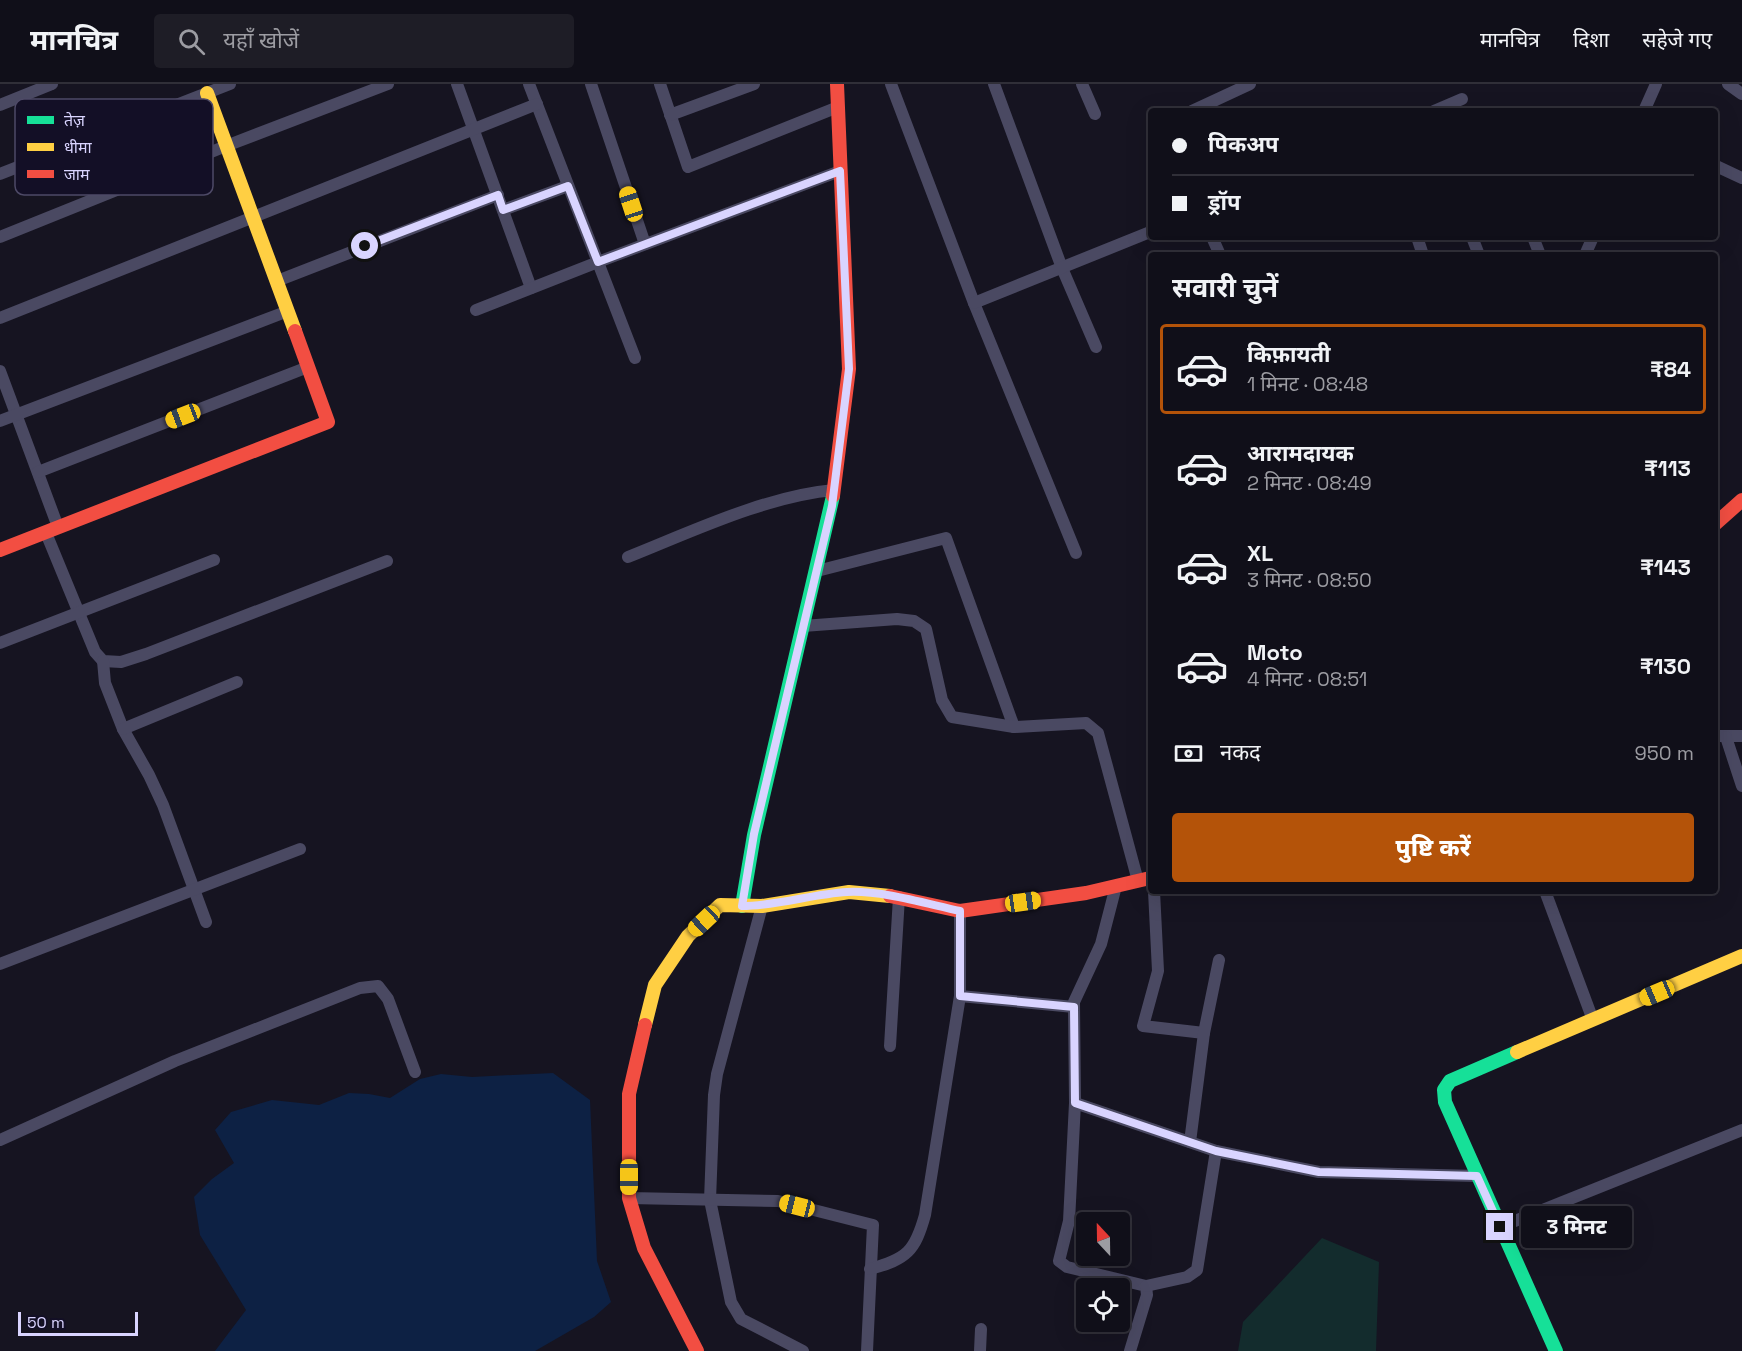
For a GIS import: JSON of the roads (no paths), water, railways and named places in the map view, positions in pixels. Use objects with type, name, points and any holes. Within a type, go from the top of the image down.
[{"type":"street","points":[[0,105],[21,90],[52,84]]},
{"type":"street","points":[[192,99],[230,84]]},
{"type":"street","points":[[213,151],[388,84]]},
{"type":"street","points":[[457,84],[531,288]]},
{"type":"street","points":[[529,84],[635,358]]},
{"type":"street","points":[[591,84],[645,244]]},
{"type":"street","points":[[660,84],[688,167],[837,107]]},
{"type":"street","points":[[670,115],[726,89],[754,84]]},
{"type":"street","points":[[742,906],[754,834],[834,490],[849,369],[837,84]]},
{"type":"street","points":[[891,84],[974,303],[1076,553]]},
{"type":"street","points":[[994,84],[1062,268],[1096,347]]},
{"type":"street","points":[[1082,84],[1095,114]]},
{"type":"street","points":[[1198,108],[1250,84]]},
{"type":"street","points":[[1645,108],[1656,84]]},
{"type":"street","points":[[1728,84],[1742,94]]},
{"type":"street","points":[[207,93],[209,99]]},
{"type":"street","points":[[1441,108],[1462,99]]},
{"type":"street","points":[[0,318],[537,105]]},
{"type":"street","points":[[0,550],[328,422],[213,110]]},
{"type":"street","points":[[1718,167],[1742,178]]},
{"type":"street","points":[[0,174],[15,168]]},
{"type":"street","points":[[476,310],[840,171]]},
{"type":"street","points":[[503,210],[568,186]]},
{"type":"street","points":[[0,237],[104,195]]},
{"type":"street","points":[[277,281],[498,195]]},
{"type":"street","points":[[974,303],[1148,233]]},
{"type":"street","points":[[0,421],[288,311]]},
{"type":"street","points":[[38,472],[308,367]]},
{"type":"street","points":[[0,371],[38,472],[52,530],[79,612],[95,652],[103,661],[105,683],[123,729],[163,805],[206,922]]},
{"type":"street","points":[[628,557],[757,508],[812,492],[834,490]]},
{"type":"street","points":[[1718,521],[1742,500]]},
{"type":"street","points":[[817,571],[946,538],[1014,728]]},
{"type":"street","points":[[0,643],[214,560]]},
{"type":"street","points":[[103,661],[122,662],[146,654],[387,561]]},
{"type":"street","points":[[698,1351],[644,1248],[629,1198],[628,1094],[655,985],[688,936],[720,905],[762,906],[849,892],[899,897],[960,911],[1086,893],[1144,880],[1098,733],[1086,723],[1014,728],[952,717],[942,700],[926,628],[914,621],[804,626]]},
{"type":"street","points":[[123,729],[237,682]]},
{"type":"street","points":[[1742,736],[1720,736],[1742,786]]},
{"type":"street","points":[[0,964],[300,849]]},
{"type":"street","points":[[1116,886],[1101,944],[1074,1002],[1075,1103],[1070,1221],[1059,1261],[1067,1267],[1146,1286],[1187,1277],[1197,1270],[1216,1151]]},
{"type":"street","points":[[1154,894],[1158,971],[1143,1026],[1204,1033]]},
{"type":"street","points":[[1546,894],[1593,1020]]},
{"type":"street","points":[[890,1046],[899,897]]},
{"type":"street","points":[[762,906],[717,1074],[714,1095],[710,1200],[731,1302],[741,1319],[802,1351]]},
{"type":"street","points":[[870,1269],[896,1262],[918,1241],[925,1215],[960,996],[960,911]]},
{"type":"street","points":[[1556,1351],[1445,1102],[1444,1090],[1450,1081],[1742,956]]},
{"type":"street","points":[[1190,1142],[1204,1033],[1219,960]]},
{"type":"street","points":[[0,1140],[175,1061],[360,988],[378,986],[388,999],[415,1072]]},
{"type":"street","points":[[960,996],[1074,1007]]},
{"type":"street","points":[[1075,1103],[1216,1151],[1319,1172],[1477,1176]]},
{"type":"street","points":[[1500,1227],[1742,1130]]},
{"type":"street","points":[[629,1198],[778,1201],[873,1225],[867,1351]]},
{"type":"street","points":[[1130,1351],[1147,1295],[1146,1286]]},
{"type":"street","points":[[980,1351],[981,1329]]},
{"type":"water","points":[[553,1073],[590,1100],[597,1261],[611,1302],[594,1317],[535,1351],[215,1351],[246,1310],[200,1235],[194,1197],[212,1179],[234,1163],[215,1130],[231,1112],[272,1100],[319,1105],[349,1093],[390,1098],[420,1079],[441,1074],[472,1077]]}]
